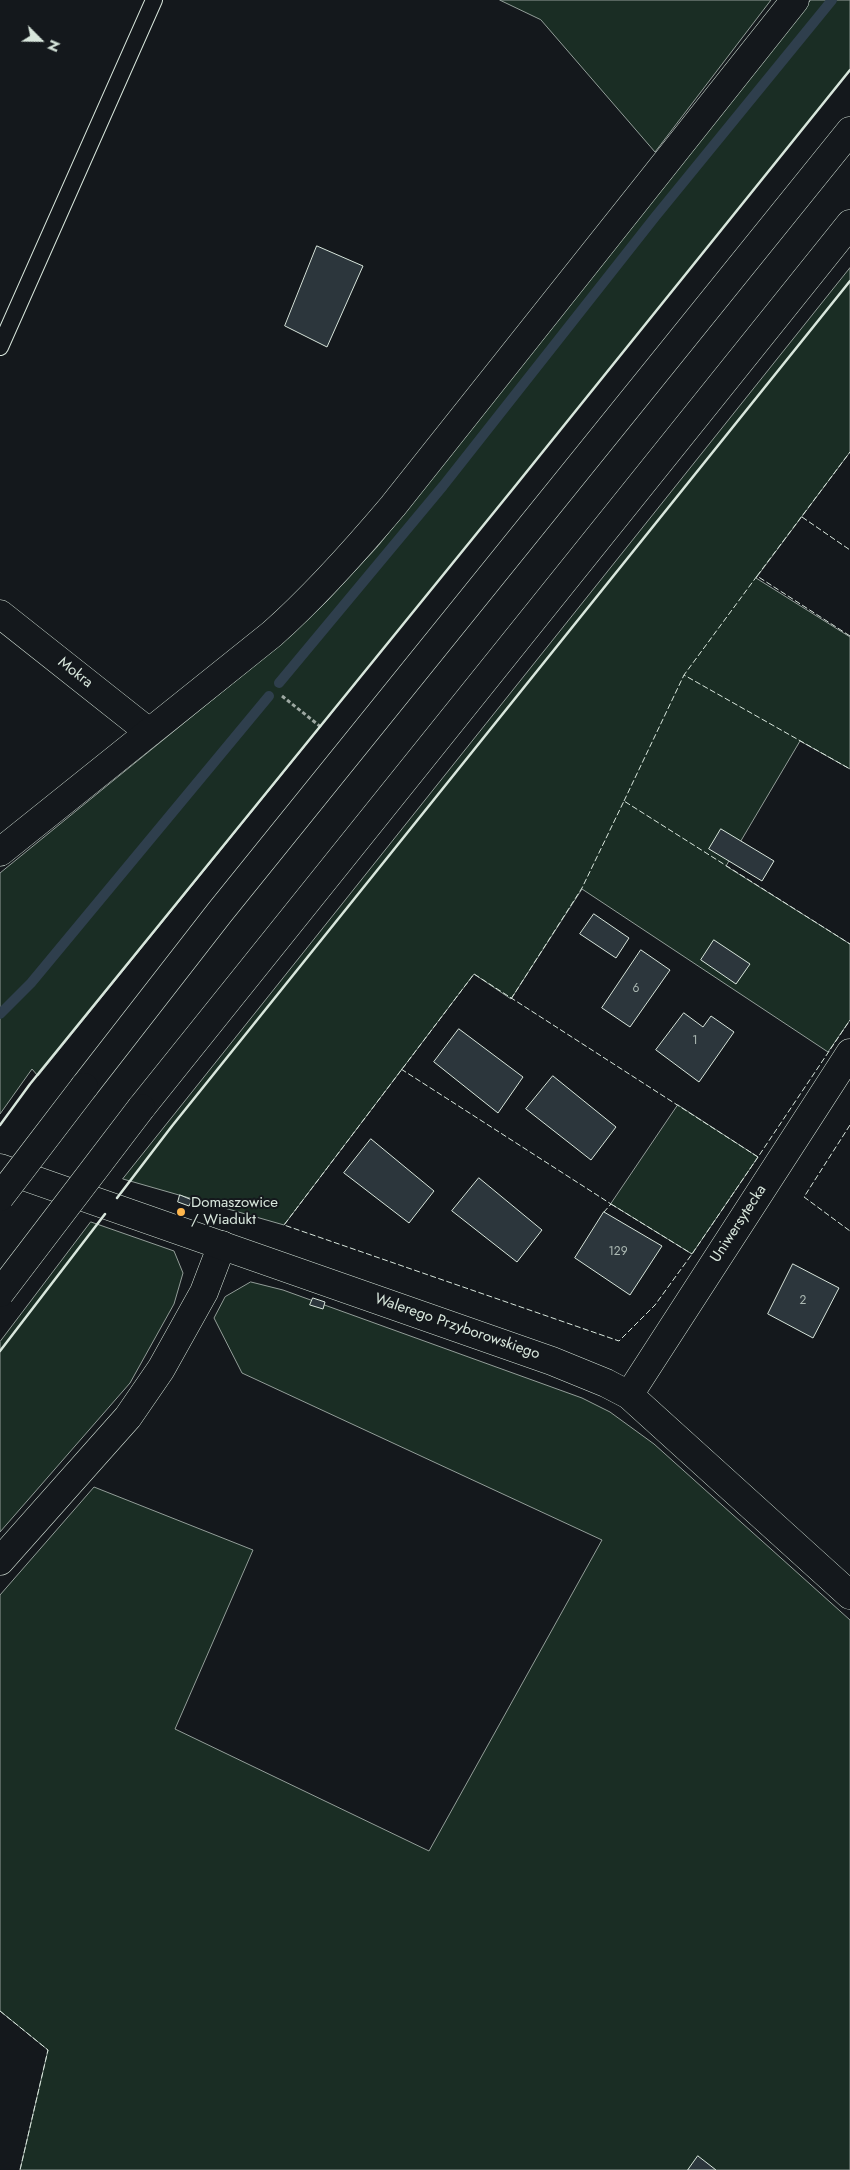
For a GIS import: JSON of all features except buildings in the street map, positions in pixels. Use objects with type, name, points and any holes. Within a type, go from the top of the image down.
[{"type":"main road","points":[[0,852],[296,614],[344,563],[400,498],[795,0]]},
{"type":"main road","points":[[0,1197],[226,905],[850,131]]},
{"type":"main road","points":[[0,1292],[141,1108],[850,224]]},
{"type":"main road","name":"Mokra","points":[[0,614],[149,732]]},
{"type":"main road","name":"Uniwersytecka","points":[[629,1395],[850,1052]]},
{"type":"main road","name":"Walerego Przyborowskiego","points":[[0,1168],[552,1361],[606,1383],[629,1395],[850,1595]]},
{"type":"main road","points":[[0,1561],[128,1417],[161,1370],[204,1292],[222,1245]]},
{"type":"lane","points":[[0,347],[154,0]]},
{"type":"path","points":[[282,696],[321,727]]},
{"type":"green space","points":[[500,0],[771,0],[655,152],[541,20]]},
{"type":"green space","points":[[811,0],[850,0],[850,70],[38,1076],[32,1069],[0,1114],[0,873],[282,643],[327,601],[378,546]]},
{"type":"green space","points":[[850,268],[850,452],[756,578],[850,637],[850,769],[800,741],[726,866],[850,944],[850,1020],[828,1052],[582,889],[511,999],[474,974],[284,1225],[123,1179]]},
{"type":"green space","points":[[678,1105],[758,1157],[692,1254],[611,1204]]},
{"type":"green space","points":[[91,1222],[174,1251],[183,1273],[174,1304],[130,1383],[0,1532],[0,1342]]},
{"type":"green space","points":[[251,1282],[283,1290],[582,1398],[610,1412],[654,1444],[850,1620],[850,2170],[20,2170],[48,2050],[0,2011],[0,1595],[94,1487],[253,1550],[175,1729],[429,1851],[602,1540],[242,1373],[214,1318],[225,1297]]},
{"type":"waterway","points":[[279,683],[443,486],[655,217],[832,0]]},
{"type":"waterway","points":[[0,1014],[31,983],[269,696]]},
{"type":"fence","points":[[757,576],[850,452]]},
{"type":"fence","points":[[802,517],[850,550]]},
{"type":"fence","points":[[850,636],[757,576],[684,675],[850,769]]},
{"type":"fence","points":[[624,801],[684,675]]},
{"type":"fence","points":[[511,999],[582,888],[624,801],[850,944]]},
{"type":"fence","points":[[758,1157],[655,1305],[619,1341],[284,1225],[474,974],[758,1157],[850,1020]]},
{"type":"fence","points":[[401,1069],[611,1204],[604,1212]]},
{"type":"fence","points":[[850,1125],[804,1197],[850,1231]]},
{"type":"fence","points":[[611,1204],[692,1254]]},
{"type":"fence","points":[[0,2011],[48,2050],[20,2170]]},
{"type":"wall","points":[[0,1125],[30,1084],[850,70]]},
{"type":"wall","points":[[117,1198],[172,1126],[850,281]]},
{"type":"wall","points":[[0,1351],[105,1214]]},
{"type":"place","name":"Domaszowice / Wiadukt","points":[[181,1212]]}]
